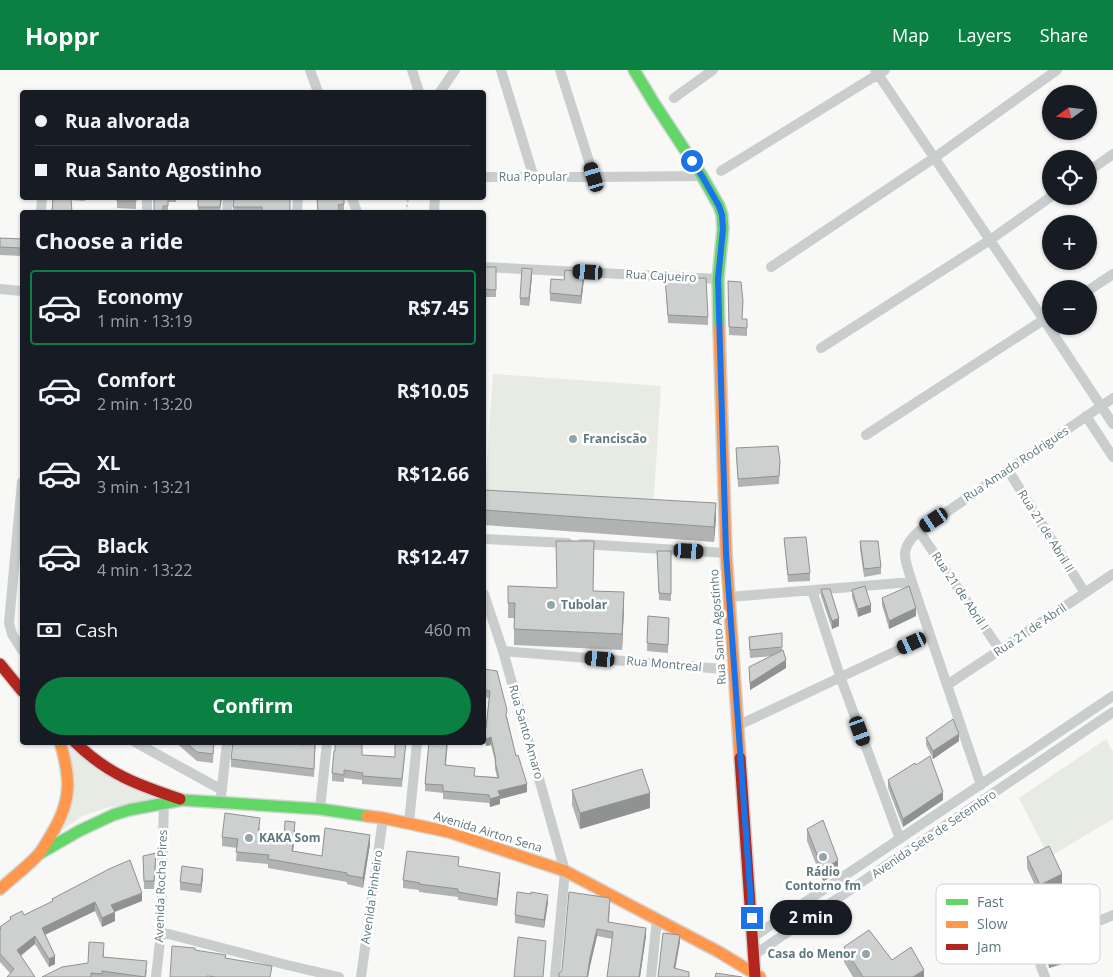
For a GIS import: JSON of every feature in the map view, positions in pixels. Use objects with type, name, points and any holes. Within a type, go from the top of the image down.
[{"type":"main road","name":"Rua Santo Agostinho","points":[[634,70],[702,176],[722,215],[723,229],[718,279],[726,553],[756,976]]},
{"type":"main road","points":[[0,664],[20,689]]},
{"type":"main road","points":[[0,889],[39,854],[59,822],[67,798],[68,787],[66,763],[61,745]]},
{"type":"main road","name":"Avenida Airton Sena","points":[[78,745],[102,766],[164,799]]},
{"type":"main road","name":"Avenida Airton Sena","points":[[39,854],[85,828],[113,815],[164,799],[320,809],[383,818],[449,832],[565,871],[657,919],[756,976]]},
{"type":"street","points":[[310,70],[317,90]]},
{"type":"street","points":[[412,70],[418,90]]},
{"type":"street","points":[[441,90],[456,70]]},
{"type":"street","points":[[501,70],[534,178]]},
{"type":"street","points":[[560,70],[594,177]]},
{"type":"street","points":[[674,98],[713,70]]},
{"type":"street","points":[[771,267],[934,158],[1057,70]]},
{"type":"street","points":[[721,171],[879,72],[934,158],[990,240],[1042,309]]},
{"type":"street","points":[[1097,165],[1113,154]]},
{"type":"street","name":"Rua Popular","points":[[486,177],[702,176]]},
{"type":"street","points":[[821,348],[990,240],[1042,203]]},
{"type":"street","name":"Rua Cajueiro","points":[[486,267],[718,279]]},
{"type":"street","points":[[1097,285],[1113,274]]},
{"type":"street","points":[[0,289],[20,291]]},
{"type":"street","points":[[866,435],[1042,321]]},
{"type":"street","points":[[1059,335],[1113,424]]},
{"type":"street","name":"Rua Amado Rodrigues","points":[[912,582],[905,556],[906,547],[911,538],[1113,398]]},
{"type":"street","points":[[1086,416],[1113,457]]},
{"type":"street","name":"Rua 21 de Abril II","points":[[1008,470],[1085,593]]},
{"type":"street","points":[[20,524],[8,623],[20,647]]},
{"type":"street","name":"Rua 21 de Abril I","points":[[919,531],[1000,650]]},
{"type":"street","points":[[486,538],[726,553]]},
{"type":"street","name":"Rua 21 de Abril","points":[[947,685],[1113,574]]},
{"type":"street","points":[[729,597],[912,582],[981,785]]},
{"type":"street","points":[[812,590],[840,676],[900,839]]},
{"type":"street","name":"Rua Santo Amaro","points":[[486,600],[503,651],[565,871]]},
{"type":"street","points":[[739,725],[930,635]]},
{"type":"street","name":"Rua Montreal","points":[[503,651],[735,670]]},
{"type":"street","name":"Avenida Sete de Setembro","points":[[753,937],[1113,696]]},
{"type":"street","name":"Avenida Sete de Setembro","points":[[754,956],[1113,712]]},
{"type":"street","points":[[140,745],[222,790]]},
{"type":"street","points":[[220,802],[227,745]]},
{"type":"street","points":[[320,809],[327,745]]},
{"type":"street","points":[[409,823],[417,745]]},
{"type":"street","name":"Avenida Rocha Pires","points":[[156,977],[161,932],[164,799]]},
{"type":"street","name":"Avenida Pinheiro","points":[[361,977],[383,818]]},
{"type":"street","points":[[554,977],[565,871]]},
{"type":"street","points":[[1100,920],[1113,915]]},
{"type":"street","points":[[650,977],[657,919]]},
{"type":"street","points":[[161,932],[339,977]]},
{"type":"street","points":[[1041,964],[1045,977]]},
{"type":"street","points":[[285,977],[287,965]]},
{"type":"shaded area","name":"Franciscão","points":[[493,374],[661,386],[653,511],[486,491]]},
{"type":"shaded area","points":[[1106,739],[1113,752],[1113,819],[1049,857],[1019,798]]},
{"type":"shaded area","points":[[66,745],[69,745],[155,799],[106,808],[82,816],[60,832]]},
{"type":"building","points":[[53,200],[71,200],[72,210],[52,210]]},
{"type":"building","points":[[117,200],[136,200],[136,201]]},
{"type":"building","points":[[154,200],[168,200],[168,206],[163,206],[163,210],[154,210]]},
{"type":"building","points":[[198,200],[221,200],[220,207],[198,207]]},
{"type":"building","points":[[234,200],[290,200],[290,210],[262,210],[262,207],[233,207]]},
{"type":"building","points":[[317,200],[344,200],[344,204],[338,205],[339,210],[318,210]]},
{"type":"building","points":[[0,238],[20,239],[20,248],[0,247]]},
{"type":"building","points":[[486,267],[496,267],[496,290],[486,289]]},
{"type":"building","points":[[522,268],[532,269],[529,298],[520,298]]},
{"type":"building","points":[[565,270],[584,272],[581,296],[550,293],[551,279],[564,280]]},
{"type":"building","points":[[665,278],[706,278],[708,317],[668,315]]},
{"type":"building","points":[[728,281],[741,282],[742,319],[747,319],[747,328],[729,327]]},
{"type":"building","points":[[778,446],[779,476],[738,479],[736,448]]},
{"type":"building","points":[[486,490],[716,503],[714,527],[486,510]]},
{"type":"building","points":[[806,537],[810,573],[788,575],[784,538]]},
{"type":"building","name":"Tubolar","points":[[556,541],[594,541],[593,591],[624,592],[622,634],[514,629],[515,603],[508,603],[508,586],[557,588]]},
{"type":"building","points":[[860,541],[878,541],[881,567],[864,569]]},
{"type":"building","points":[[657,551],[671,551],[671,594],[659,593]]},
{"type":"building","points":[[865,586],[871,605],[858,609],[852,590]]},
{"type":"building","points":[[909,586],[916,608],[889,621],[882,598]]},
{"type":"building","points":[[821,589],[830,589],[839,618],[832,621]]},
{"type":"building","points":[[648,616],[669,618],[668,645],[647,643]]},
{"type":"building","points":[[782,633],[782,647],[750,650],[749,637]]},
{"type":"building","points":[[783,650],[786,660],[750,683],[749,667]]},
{"type":"building","points":[[486,669],[497,671],[516,756],[518,755],[527,784],[498,791],[500,796],[490,799],[489,795],[443,791],[443,785],[425,784],[429,745],[447,745],[445,765],[475,768],[474,776],[499,778],[491,737],[486,739],[490,691],[486,690]]},
{"type":"building","points":[[953,719],[959,734],[933,751],[926,738]]},
{"type":"building","points":[[189,745],[214,745],[213,754],[197,752]]},
{"type":"building","points":[[233,745],[315,745],[314,769],[231,759]]},
{"type":"building","points":[[335,745],[362,745],[362,755],[395,757],[395,745],[406,745],[402,779],[362,776],[363,773],[344,770],[344,775],[332,773]]},
{"type":"building","points":[[930,756],[943,792],[903,819],[888,780]]},
{"type":"building","points":[[642,769],[650,793],[580,813],[572,790]]},
{"type":"building","points":[[225,813],[260,818],[258,834],[284,839],[285,821],[295,822],[292,851],[322,856],[325,828],[370,835],[363,878],[347,875],[347,873],[268,859],[269,855],[236,852],[238,839],[222,837]]},
{"type":"building","points":[[823,820],[838,860],[823,870],[807,829]]},
{"type":"building","points":[[1049,846],[1062,874],[1040,884],[1027,857]]},
{"type":"building","points":[[407,851],[459,857],[458,866],[500,873],[497,899],[458,892],[458,889],[403,880]]},
{"type":"building","points":[[156,853],[154,881],[144,881],[143,856]]},
{"type":"building","points":[[130,860],[142,893],[111,905],[115,912],[102,918],[95,902],[42,928],[55,956],[49,959],[35,936],[17,950],[35,977],[7,977],[14,969],[0,954],[0,927],[11,919],[10,917],[22,911],[24,915],[109,869]]},
{"type":"building","points":[[182,866],[203,869],[201,885],[180,882]]},
{"type":"building","points":[[517,892],[548,895],[544,920],[515,915]]},
{"type":"building","points":[[569,892],[610,898],[608,922],[646,928],[639,977],[607,977],[613,932],[597,929],[587,977],[559,977],[562,970]]},
{"type":"building","points":[[869,930],[892,960],[911,947],[924,970],[913,977],[863,977],[844,947]]},
{"type":"building","points":[[663,933],[680,935],[674,968],[689,972],[689,977],[658,977]]},
{"type":"building","points":[[518,937],[546,941],[543,977],[514,977]]},
{"type":"building","points":[[89,942],[104,943],[103,957],[147,961],[145,977],[102,971],[102,974],[91,973],[91,977],[42,977],[62,967],[88,963]]},
{"type":"building","points":[[172,946],[195,948],[195,950],[226,955],[225,958],[272,966],[270,977],[170,977]]},
{"type":"building","points":[[716,973],[742,977],[715,977]]},
{"type":"traffic: fast","points":[[634,70],[702,176],[722,215],[723,229],[718,279],[719,328]]},
{"type":"traffic: fast","points":[[39,854],[79,831],[113,815],[182,800],[320,809],[367,816]]},
{"type":"traffic: slow","points":[[719,328],[726,553],[740,758]]},
{"type":"traffic: slow","points":[[0,889],[38,855],[58,823],[68,790],[68,779],[61,745]]},
{"type":"traffic: slow","points":[[367,816],[449,832],[565,871],[719,952],[760,977]]},
{"type":"traffic: jam","points":[[0,664],[20,689]]},
{"type":"traffic: jam","points":[[78,745],[99,762],[124,777],[150,789],[180,799]]},
{"type":"traffic: jam","points":[[740,758],[755,977]]},
{"type":"place","name":"Franciscão","points":[[573,439]]},
{"type":"place","name":"Tubolar","points":[[551,605]]},
{"type":"place","name":"KAKA Som","points":[[249,838]]},
{"type":"place","name":"Rádio Contorno fm","points":[[823,857]]},
{"type":"place","name":"Casa do Menor","points":[[866,954]]},
{"type":"route","points":[[692,161],[719,206],[722,215],[723,229],[718,279],[726,553],[752,918]]}]
